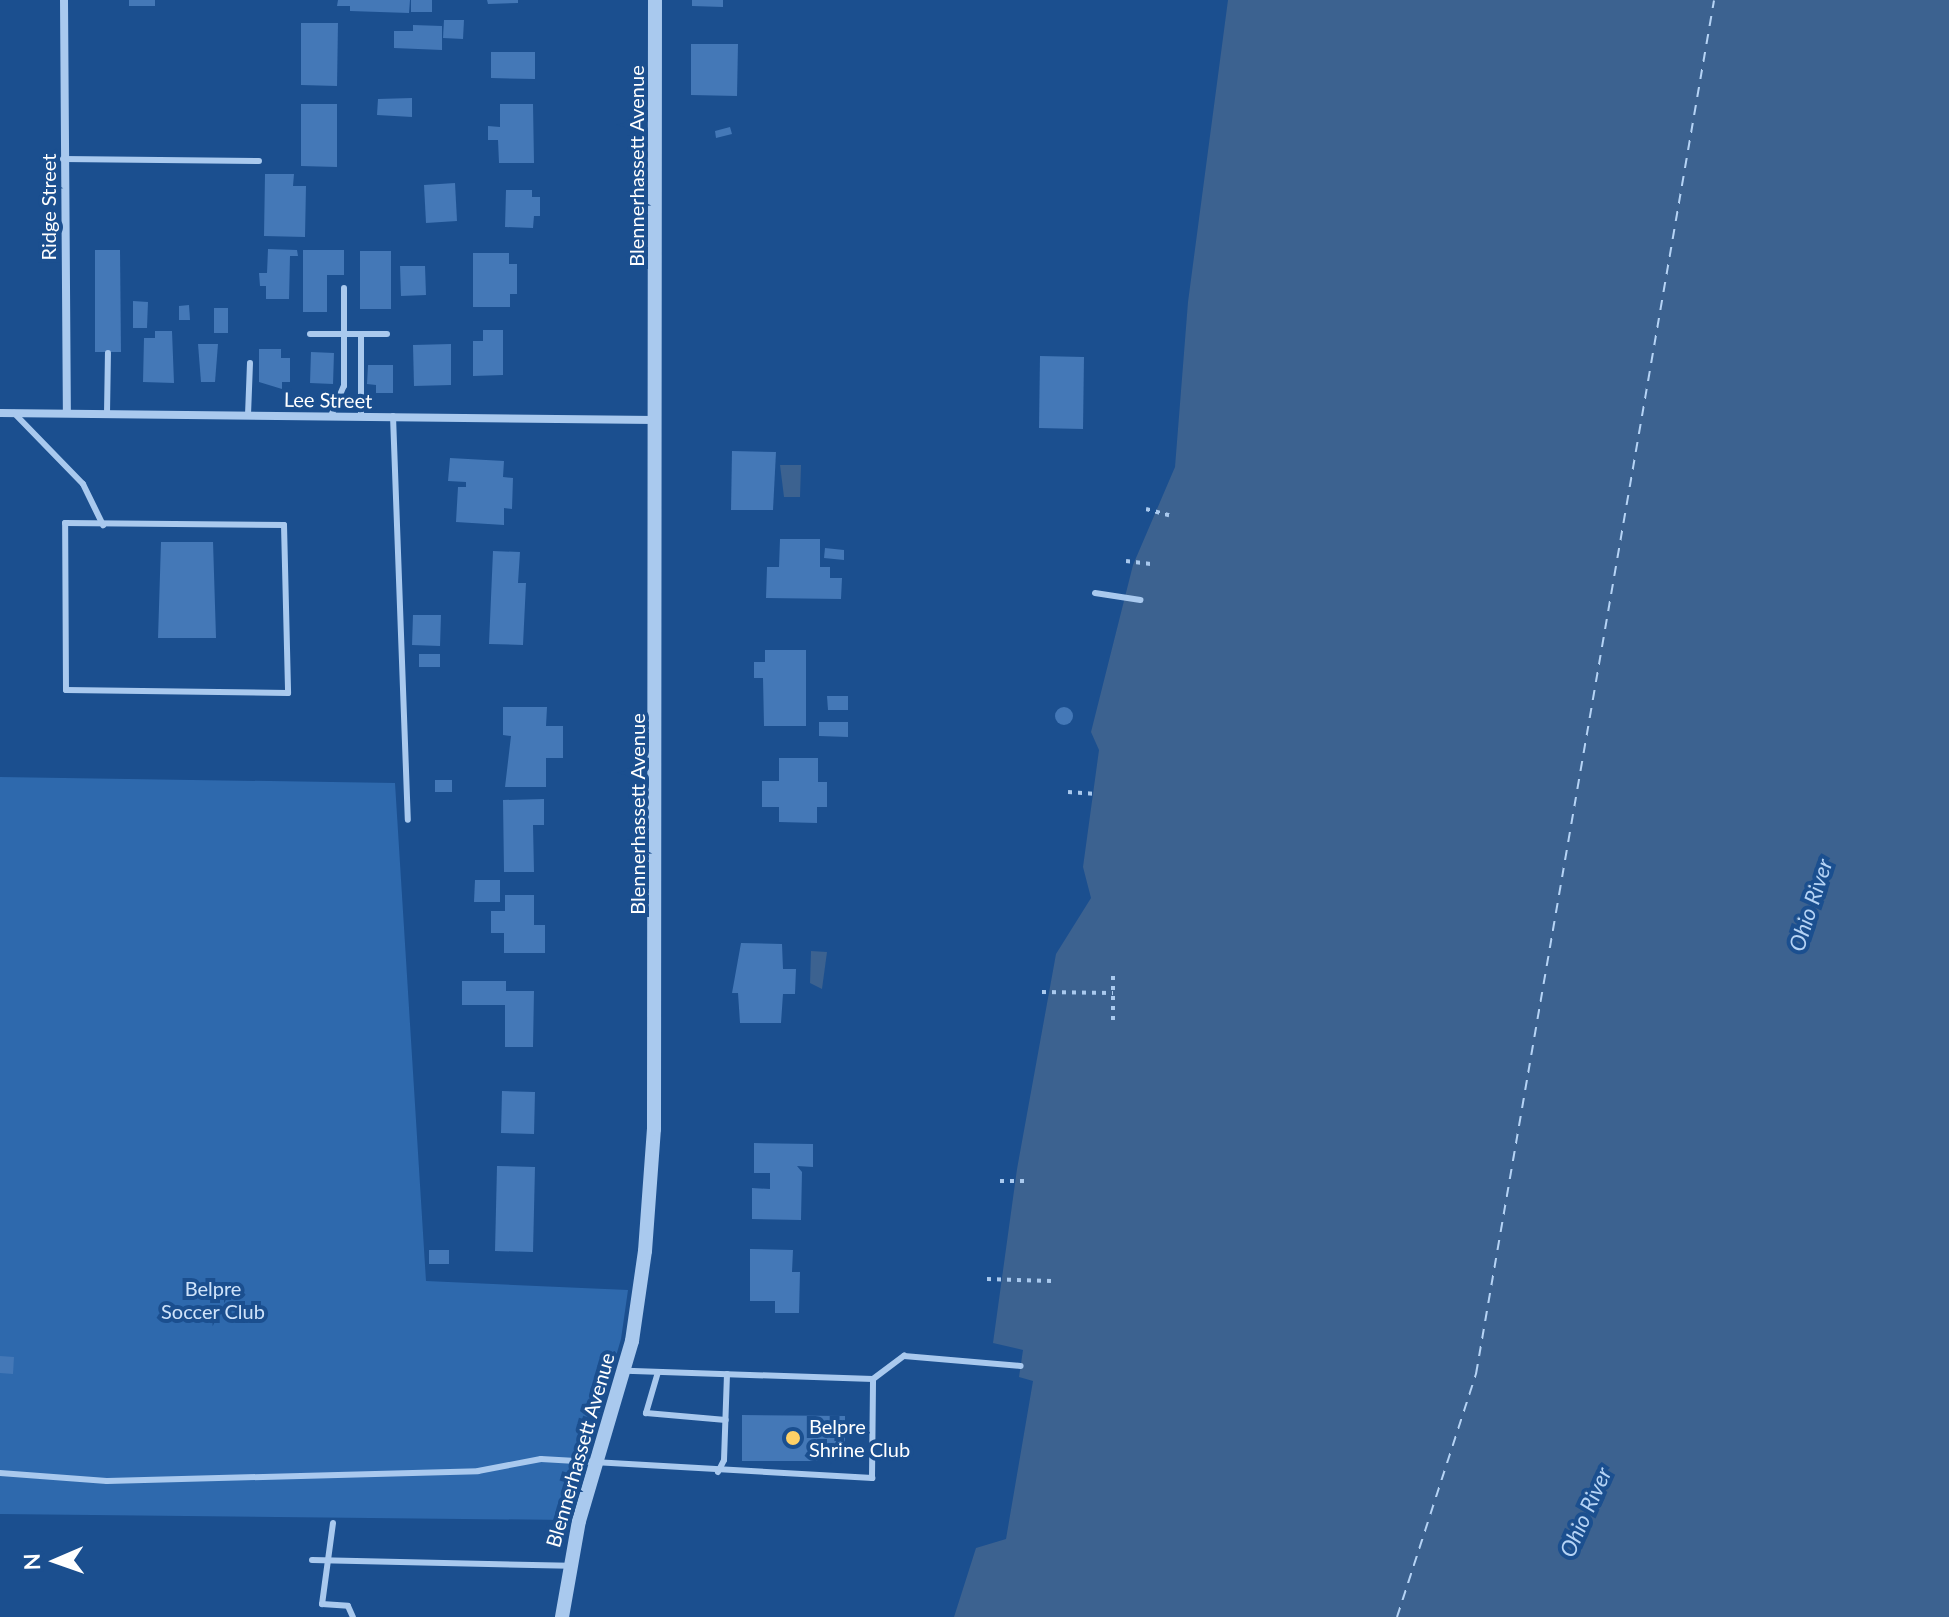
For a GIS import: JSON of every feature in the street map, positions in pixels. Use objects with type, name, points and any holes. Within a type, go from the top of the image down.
[{"type":"street","name":"Ridge Street","points":[[64,0],[67,413]]},
{"type":"street","name":"Blennerhassett Avenue","points":[[562,1617],[569,1566],[595,1463],[623,1371],[641,1290],[654,1129],[655,0]]},
{"type":"street","name":"Lee Street","points":[[0,413],[656,421]]},
{"type":"lane","points":[[63,159],[259,161]]},
{"type":"lane","points":[[331,416],[344,386],[344,288]]},
{"type":"lane","points":[[310,334],[387,334]]},
{"type":"lane","points":[[361,334],[361,416]]},
{"type":"lane","points":[[107,414],[108,353]]},
{"type":"lane","points":[[248,415],[250,363]]},
{"type":"lane","points":[[14,413],[83,484],[103,525]]},
{"type":"lane","points":[[393,416],[408,820]]},
{"type":"lane","points":[[65,523],[103,525],[284,525],[288,693],[66,690],[65,523]]},
{"type":"lane","points":[[1095,593],[1140,600]]},
{"type":"lane","points":[[623,1371],[873,1379],[904,1356],[1021,1366]]},
{"type":"lane","points":[[658,1372],[646,1413],[726,1420]]},
{"type":"lane","points":[[718,1472],[724,1460],[727,1374]]},
{"type":"lane","points":[[0,1473],[107,1481],[478,1471],[541,1459],[718,1472],[872,1478],[873,1379]]},
{"type":"lane","points":[[333,1523],[322,1604],[348,1606],[353,1617]]},
{"type":"lane","points":[[312,1560],[569,1566]]},
{"type":"path","points":[[1146,509],[1169,515]]},
{"type":"path","points":[[1126,561],[1151,564]]},
{"type":"path","points":[[1068,792],[1097,794]]},
{"type":"path","points":[[1113,972],[1113,1020]]},
{"type":"path","points":[[1042,992],[1113,993]]},
{"type":"path","points":[[1000,1181],[1027,1181]]},
{"type":"path","points":[[987,1279],[1052,1281]]},
{"type":"green space","name":"Belpre Soccer Club","points":[[0,777],[395,783],[426,1281],[628,1290],[621,1339],[568,1520],[0,1514]]},
{"type":"water","name":"Ohio River","points":[[1228,0],[1949,0],[1949,1617],[954,1617],[976,1548],[1006,1539],[1033,1381],[1019,1377],[1023,1350],[993,1343],[1017,1169],[1056,954],[1091,898],[1083,867],[1099,750],[1091,732],[1133,565],[1175,467],[1188,302]]},
{"type":"water","points":[[780,465],[801,465],[800,497],[784,497]]},
{"type":"water","points":[[811,951],[827,952],[822,989],[810,983]]},
{"type":"building","points":[[129,0],[155,0],[155,6],[129,6]]},
{"type":"building","points":[[338,0],[410,0],[409,13],[350,11],[350,6],[337,6]]},
{"type":"building","points":[[411,0],[432,0],[432,12],[411,12]]},
{"type":"building","points":[[487,0],[518,0],[518,3],[488,4]]},
{"type":"building","points":[[692,0],[723,0],[723,7],[692,6]]},
{"type":"building","points":[[444,20],[464,20],[463,39],[443,38]]},
{"type":"building","points":[[301,23],[338,23],[337,86],[301,85]]},
{"type":"building","points":[[413,25],[442,26],[442,50],[394,48],[394,31],[413,31]]},
{"type":"building","points":[[691,44],[738,44],[737,96],[691,95]]},
{"type":"building","points":[[491,52],[535,52],[535,79],[491,78]]},
{"type":"building","points":[[412,98],[412,117],[377,115],[378,99]]},
{"type":"building","points":[[301,104],[337,104],[337,167],[301,166]]},
{"type":"building","points":[[500,104],[533,104],[534,163],[499,163],[498,140],[488,140],[488,126],[500,127]]},
{"type":"building","points":[[730,127],[732,134],[716,138],[715,131]]},
{"type":"building","points":[[265,174],[294,174],[293,186],[306,186],[305,237],[264,236]]},
{"type":"building","points":[[455,183],[457,221],[426,223],[424,185]]},
{"type":"building","points":[[506,190],[532,190],[532,197],[540,197],[540,216],[534,216],[533,228],[505,227]]},
{"type":"building","points":[[268,249],[297,250],[298,256],[290,256],[289,299],[266,299],[266,286],[260,286],[259,273],[267,273]]},
{"type":"building","points":[[95,250],[120,250],[121,352],[95,352]]},
{"type":"building","points":[[303,250],[344,250],[344,275],[327,275],[327,312],[303,312]]},
{"type":"building","points":[[360,251],[391,251],[391,309],[360,309]]},
{"type":"building","points":[[473,253],[509,253],[509,264],[517,264],[517,294],[510,294],[510,307],[473,307]]},
{"type":"building","points":[[400,266],[425,266],[426,295],[401,296]]},
{"type":"building","points":[[133,301],[148,302],[147,328],[133,328]]},
{"type":"building","points":[[189,305],[190,320],[179,320],[179,306]]},
{"type":"building","points":[[214,308],[228,308],[228,333],[214,333]]},
{"type":"building","points":[[483,330],[503,330],[503,375],[473,376],[473,341],[483,341]]},
{"type":"building","points":[[155,331],[172,331],[174,383],[143,382],[144,338],[155,338]]},
{"type":"building","points":[[198,344],[218,344],[215,382],[201,382]]},
{"type":"building","points":[[451,344],[451,385],[414,386],[413,345]]},
{"type":"building","points":[[259,349],[281,349],[281,358],[290,358],[290,382],[282,382],[282,389],[259,382]]},
{"type":"building","points":[[311,352],[334,353],[333,384],[310,383]]},
{"type":"building","points":[[1040,356],[1084,357],[1083,429],[1039,428]]},
{"type":"building","points":[[368,365],[393,365],[393,393],[376,393],[376,385],[367,384]]},
{"type":"building","points":[[732,451],[776,452],[773,510],[731,510]]},
{"type":"building","points":[[450,458],[504,461],[503,477],[513,478],[512,509],[504,508],[504,525],[456,522],[458,487],[466,487],[466,482],[448,481]]},
{"type":"building","points":[[780,539],[820,539],[820,567],[830,567],[830,578],[842,578],[841,599],[766,598],[767,567],[779,567]]},
{"type":"building","points":[[161,542],[213,542],[216,638],[158,638]]},
{"type":"building","points":[[825,548],[844,550],[844,560],[824,558]]},
{"type":"building","points":[[493,551],[520,552],[518,583],[526,583],[523,645],[489,644]]},
{"type":"building","points":[[413,615],[441,615],[440,646],[412,645]]},
{"type":"building","points":[[765,650],[806,650],[806,726],[764,726],[763,678],[754,678],[754,662],[765,662]]},
{"type":"building","points":[[419,654],[440,654],[440,667],[419,667]]},
{"type":"building","points":[[827,696],[848,696],[848,710],[828,710]]},
{"type":"building","points":[[503,707],[547,707],[546,726],[563,726],[563,758],[546,758],[546,787],[505,787],[511,736],[503,735]]},
{"type":"building","points":[[1064,707],[1073,716],[1064,725],[1055,716]]},
{"type":"building","points":[[819,722],[848,722],[848,737],[819,736]]},
{"type":"building","points":[[779,758],[818,758],[818,782],[827,782],[827,807],[817,807],[817,823],[779,822],[779,807],[762,807],[762,781],[779,781]]},
{"type":"building","points":[[435,780],[452,780],[452,792],[435,792]]},
{"type":"building","points":[[544,799],[544,825],[533,825],[534,872],[504,872],[503,800]]},
{"type":"building","points":[[475,880],[500,880],[500,902],[474,902]]},
{"type":"building","points":[[505,895],[534,895],[534,925],[545,925],[545,953],[504,953],[504,933],[491,933],[491,911],[505,911]]},
{"type":"building","points":[[741,943],[782,944],[783,969],[796,969],[795,994],[783,994],[781,1023],[740,1023],[738,993],[732,993]]},
{"type":"building","points":[[462,981],[506,981],[506,991],[534,991],[533,1047],[505,1047],[505,1005],[462,1005]]},
{"type":"building","points":[[502,1091],[535,1092],[534,1134],[501,1133]]},
{"type":"building","points":[[754,1143],[813,1144],[813,1167],[797,1166],[802,1172],[801,1220],[752,1219],[752,1188],[770,1189],[770,1173],[754,1173]]},
{"type":"building","points":[[497,1166],[535,1167],[533,1252],[495,1251]]},
{"type":"building","points":[[750,1249],[793,1250],[792,1272],[800,1272],[799,1313],[775,1313],[775,1301],[750,1301]]},
{"type":"building","points":[[429,1250],[449,1250],[449,1264],[429,1264]]},
{"type":"building","points":[[0,1356],[14,1357],[13,1374],[0,1373]]},
{"type":"building","name":"Belpre Shrine Club","points":[[742,1415],[845,1416],[845,1461],[742,1461]]},
{"type":"ferry route","points":[[1397,1617],[1476,1374],[1714,0]]},
{"type":"place","name":"Belpre Shrine Club","points":[[793,1438]]}]
